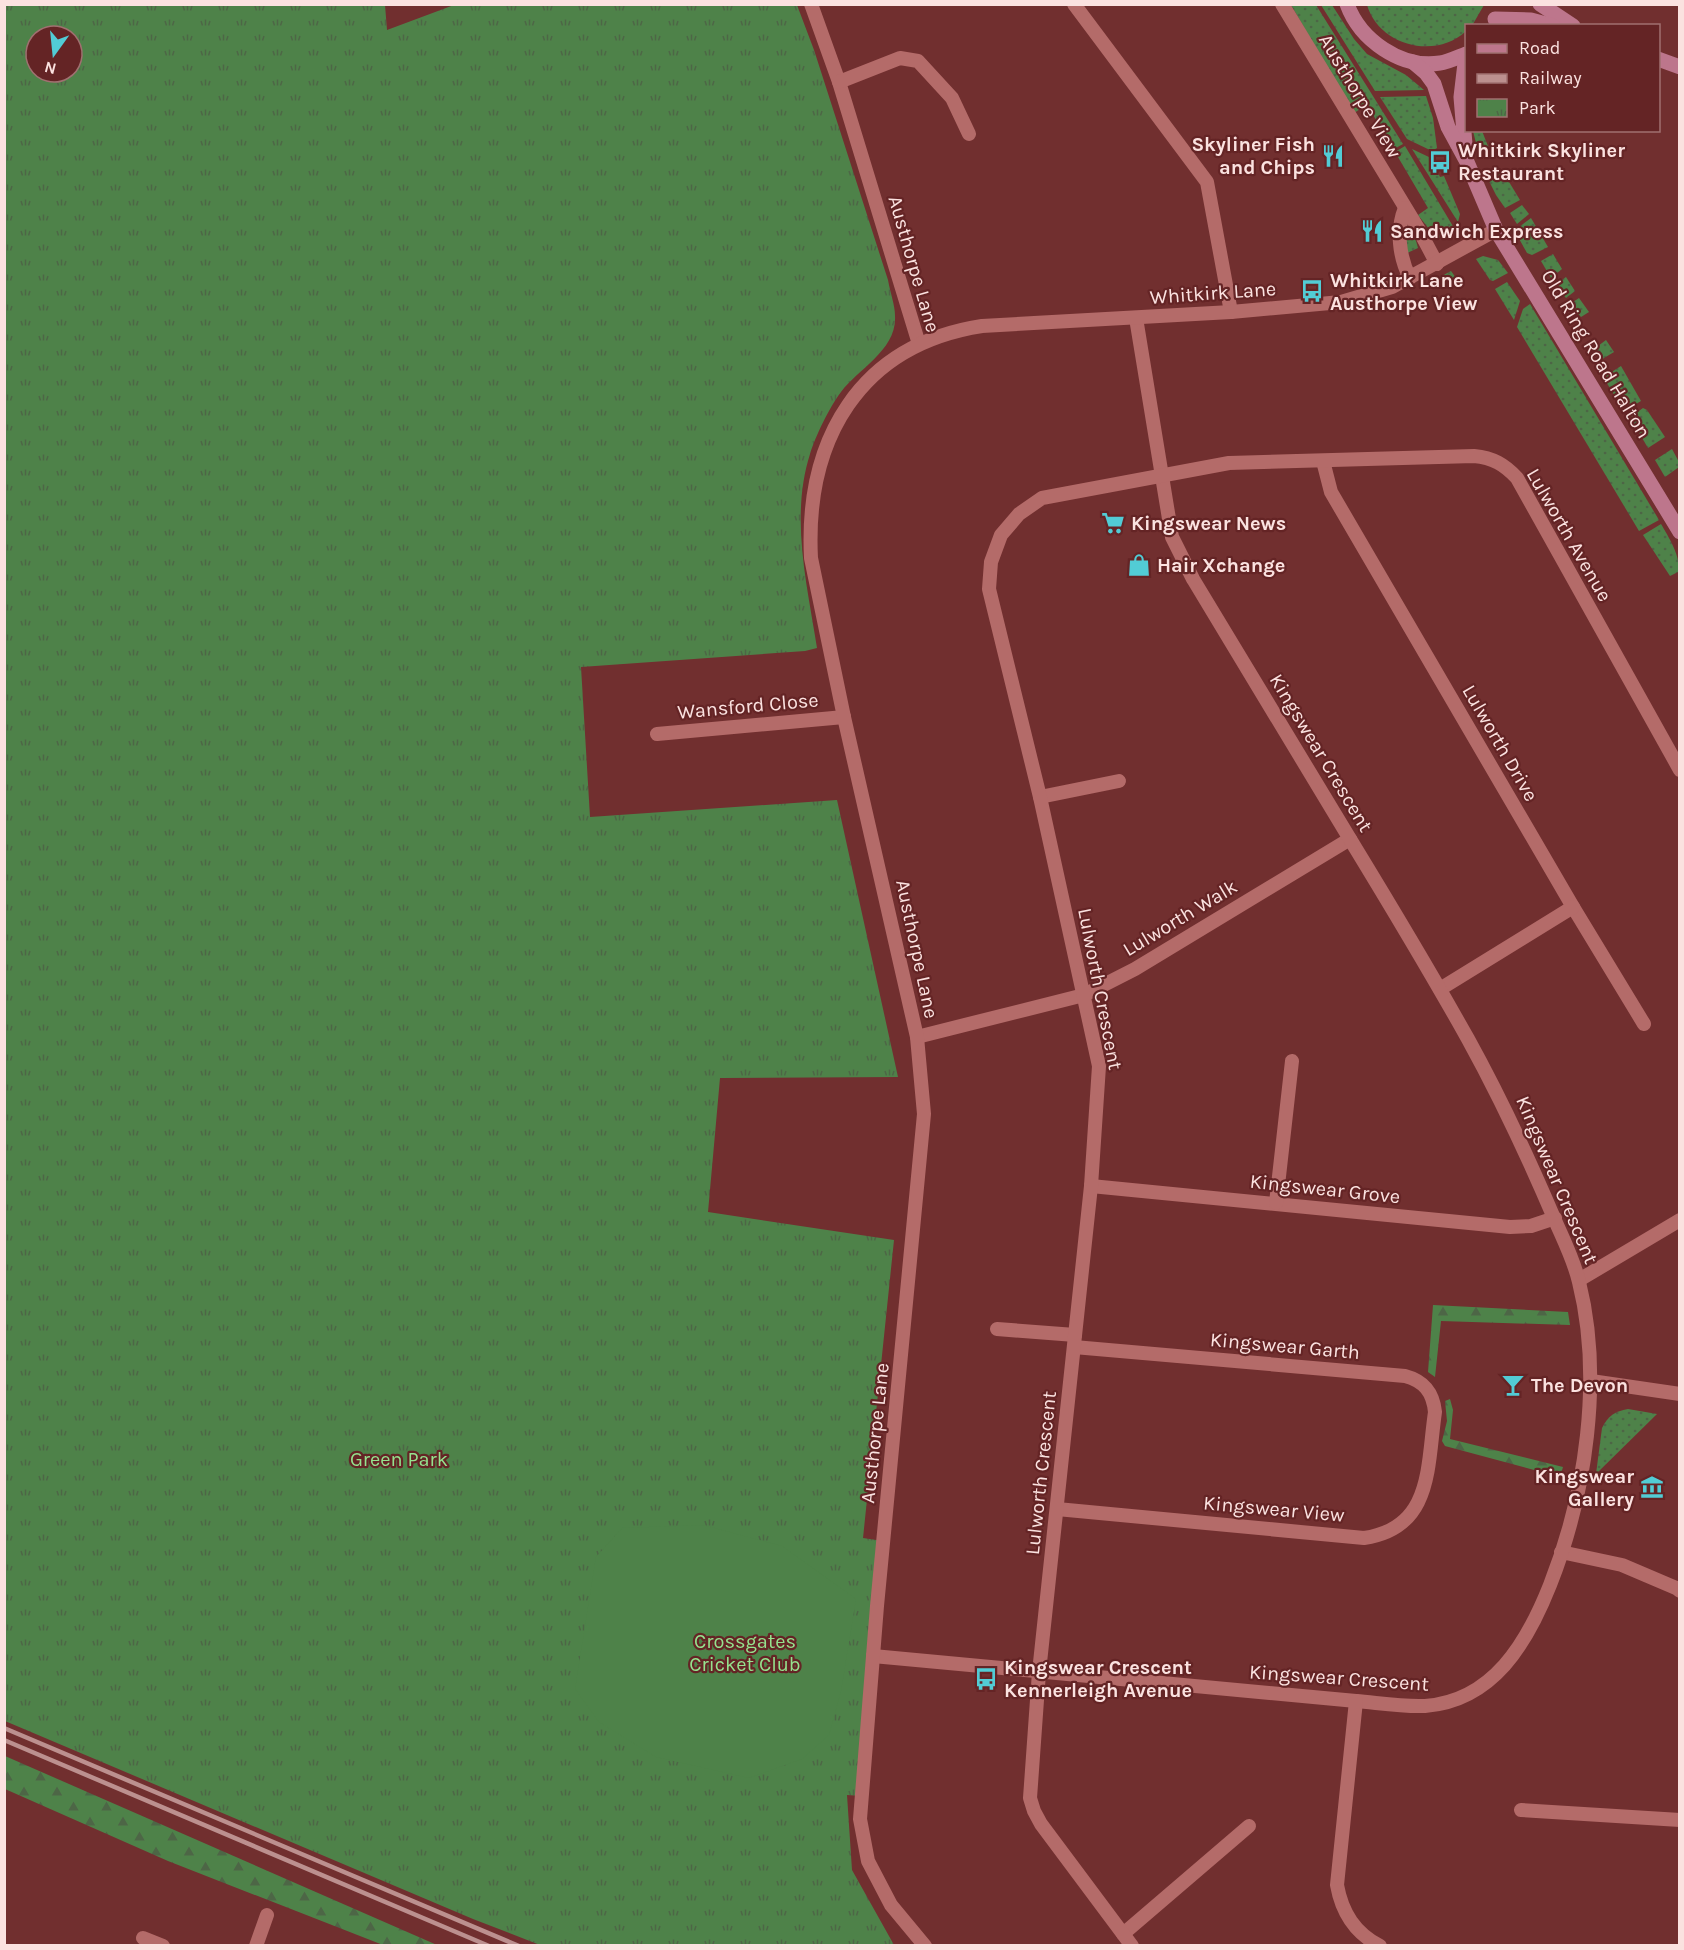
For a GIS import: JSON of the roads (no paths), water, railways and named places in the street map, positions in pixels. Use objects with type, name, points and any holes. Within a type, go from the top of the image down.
[{"type":"main road","points":[[1347,4],[1355,23],[1373,42],[1391,54],[1413,62],[1440,63],[1465,54]]},
{"type":"main road","points":[[1540,4],[1570,24]]},
{"type":"main road","points":[[1496,16],[1546,24]]},
{"type":"main road","points":[[1660,59],[1680,67]]},
{"type":"main road","name":"Old Ring Road Halton","points":[[1413,62],[1426,73],[1434,84],[1449,127],[1467,162],[1496,230],[1680,532]]},
{"type":"main road","name":"Old Ring Road Halton","points":[[1465,63],[1461,98],[1467,162]]},
{"type":"street","name":"Austhorpe Lane","points":[[811,4],[839,82],[919,344],[891,362],[855,396],[829,437],[816,477],[810,517],[811,558],[844,717],[884,884],[917,1037],[924,1114],[860,1819],[868,1861],[891,1905],[925,1946]]},
{"type":"street","points":[[1074,4],[1207,183],[1231,312]]},
{"type":"street","name":"Austhorpe View","points":[[1282,4],[1437,264]]},
{"type":"street","points":[[839,82],[900,58],[918,61],[952,98],[969,134]]},
{"type":"street","points":[[1405,208],[1400,230],[1400,252],[1410,278]]},
{"type":"street","name":"Whitkirk Lane","points":[[919,344],[950,332],[982,326],[1231,312],[1341,302],[1375,293],[1410,278],[1496,230]]},
{"type":"street","name":"Kingswear Crescent","points":[[873,1656],[1356,1701],[1433,1705],[1465,1696],[1493,1678],[1511,1660],[1532,1626],[1547,1594],[1581,1482],[1591,1381],[1579,1280],[1555,1218],[1502,1100],[1440,989],[1193,579],[1177,548],[1172,537],[1136,318]]},
{"type":"street","name":"Lulworth Avenue","points":[[1161,475],[1229,463],[1474,456],[1498,462],[1517,478],[1680,770]]},
{"type":"street","name":"Lulworth Drive","points":[[1323,461],[1331,492],[1644,1024]]},
{"type":"street","name":"Lulworth Crescent","points":[[1132,1946],[1034,1812],[1030,1798],[1039,1672],[1091,1186],[1099,1066],[1040,797],[989,589],[989,575],[995,548],[1005,530],[1018,514],[1042,498],[1161,475]]},
{"type":"street","name":"Wansford Close","points":[[657,734],[844,717]]},
{"type":"street","points":[[1040,797],[1119,781]]},
{"type":"street","name":"Lulworth Walk","points":[[917,1037],[1084,995],[1135,969],[1350,839]]},
{"type":"street","points":[[1440,989],[1574,907]]},
{"type":"street","points":[[1276,1203],[1292,1061]]},
{"type":"street","name":"Kingswear Grove","points":[[1091,1186],[1510,1227],[1531,1226],[1555,1218]]},
{"type":"street","points":[[1579,1280],[1680,1220]]},
{"type":"street","name":"Kingswear Garth","points":[[997,1329],[1075,1341],[1414,1379],[1430,1392],[1434,1401],[1435,1412],[1430,1448]]},
{"type":"street","points":[[1591,1381],[1680,1394]]},
{"type":"street","name":"Kingswear View","points":[[1057,1509],[1364,1538],[1378,1536],[1402,1524],[1419,1502],[1424,1489],[1430,1448]]},
{"type":"street","points":[[1561,1552],[1622,1565],[1680,1591]]},
{"type":"street","points":[[1356,1701],[1337,1885],[1339,1898],[1351,1922],[1360,1933],[1380,1946]]},
{"type":"street","points":[[1521,1810],[1680,1820]]},
{"type":"street","points":[[1123,1934],[1249,1826]]},
{"type":"street","points":[[256,1946],[267,1915]]},
{"type":"street","points":[[143,1938],[163,1946]]},
{"type":"railway","points":[[4,1728],[519,1946]]},
{"type":"railway","points":[[4,1740],[489,1946]]},
{"type":"place","name":"Skyliner Fish and Chips","points":[[1333,156]]},
{"type":"place","name":"Whitkirk Skyliner Restaurant","points":[[1440,162]]},
{"type":"place","name":"Sandwich Express","points":[[1372,231]]},
{"type":"place","name":"Whitkirk Lane Austhorpe View","points":[[1312,291]]},
{"type":"place","name":"Kingswear News","points":[[1113,523]]},
{"type":"place","name":"Hair Xchange","points":[[1139,565]]},
{"type":"place","name":"The Devon","points":[[1513,1385]]},
{"type":"place","name":"Kingswear Gallery","points":[[1652,1487]]},
{"type":"place","name":"Kingswear Crescent Kennerleigh Avenue","points":[[986,1679]]},
{"type":"park label","name":"Green Park","points":[[399,1459]]},
{"type":"park label","name":"Crossgates Cricket Club","points":[[745,1652]]}]
